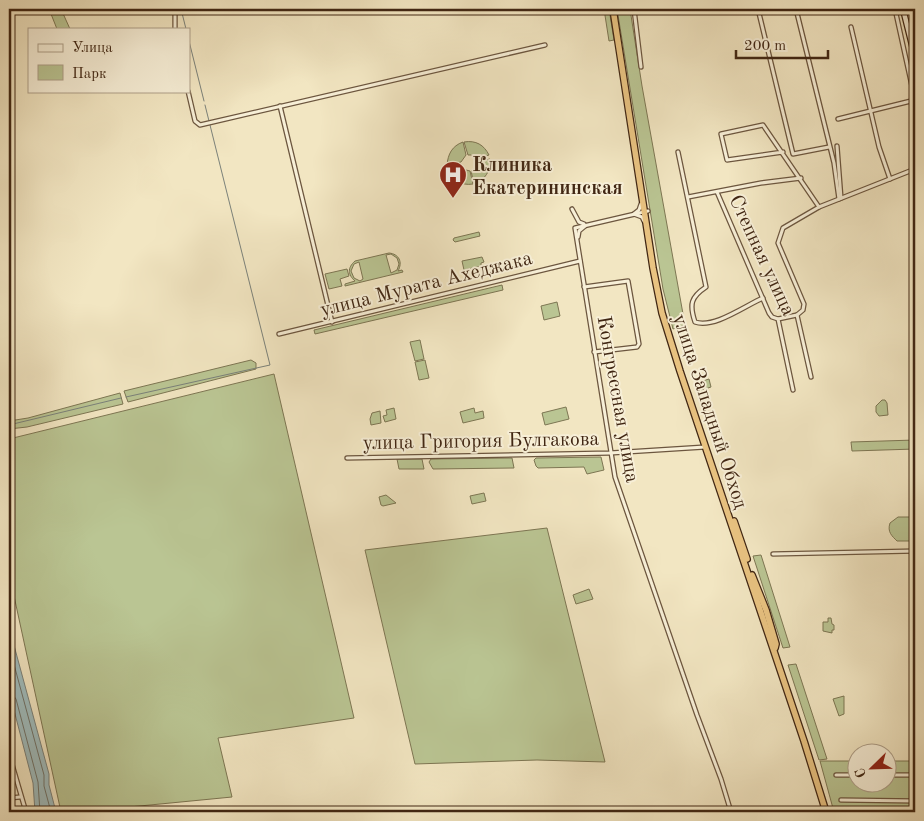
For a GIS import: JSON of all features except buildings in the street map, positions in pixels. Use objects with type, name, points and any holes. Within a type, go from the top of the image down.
[{"type":"highway","name":"улица Западный Обход","points":[[614,9],[633,139],[659,285],[687,385],[811,754],[827,812]]},
{"type":"highway","name":"улица Западный Обход","points":[[614,9],[662,313],[827,812]]},
{"type":"street","points":[[175,9],[175,28]]},
{"type":"street","points":[[634,9],[641,67]]},
{"type":"street","points":[[758,9],[793,154],[829,147]]},
{"type":"street","points":[[796,9],[834,163],[840,198]]},
{"type":"street","points":[[838,119],[915,100],[896,9]]},
{"type":"street","points":[[903,9],[915,57]]},
{"type":"street","points":[[908,29],[915,27]]},
{"type":"street","points":[[851,28],[879,147],[890,179]]},
{"type":"street","points":[[188,92],[195,121],[200,125],[545,45]]},
{"type":"street","points":[[280,106],[332,322]]},
{"type":"street","points":[[783,152],[727,160],[721,134],[763,125],[783,152],[819,207],[915,170]]},
{"type":"street","points":[[633,139],[641,202],[640,208],[634,214]]},
{"type":"street","points":[[837,146],[840,198]]},
{"type":"street","points":[[678,152],[706,287],[694,295],[692,300],[695,322],[699,324],[719,320],[738,313],[750,304],[763,298]]},
{"type":"street","points":[[688,197],[761,183],[800,178]]},
{"type":"street","name":"Степная улица","points":[[717,192],[772,317],[778,319],[793,390]]},
{"type":"street","name":"Степная улица","points":[[811,377],[797,315],[803,310],[804,304],[778,243],[783,228],[819,207]]},
{"type":"street","points":[[572,208],[579,222],[588,225]]},
{"type":"street","points":[[577,242],[579,231],[588,225],[646,211]]},
{"type":"street","points":[[634,214],[643,219],[654,282],[662,313]]},
{"type":"street","name":"Конгрессная улица","points":[[588,225],[575,228],[610,453],[619,491],[731,812]]},
{"type":"street","name":"улица Мурата Ахеджака","points":[[279,334],[580,261]]},
{"type":"street","points":[[584,287],[628,281],[639,344],[636,347],[594,352]]},
{"type":"street","points":[[778,319],[797,315]]},
{"type":"street","name":"улица Григория Булгакова","points":[[347,458],[610,453],[705,447]]},
{"type":"street","points":[[773,554],[915,551]]},
{"type":"street","points":[[9,754],[10,764],[26,812]]},
{"type":"street","points":[[836,775],[846,775]]},
{"type":"street","points":[[896,775],[915,775]]},
{"type":"street","points":[[9,798],[20,797]]},
{"type":"street","points":[[841,800],[915,801]]},
{"type":"green space","points":[[49,9],[61,9],[70,28],[57,28]]},
{"type":"green space","points":[[604,9],[609,9],[614,40],[609,41]]},
{"type":"green space","points":[[617,9],[630,9],[685,325],[673,329],[663,289]]},
{"type":"green space","points":[[463,142],[466,155],[461,162],[447,165],[451,151]]},
{"type":"green space","points":[[464,142],[479,144],[485,148],[489,155],[476,159],[468,155]]},
{"type":"green space","points":[[490,159],[486,174],[474,184],[471,171],[475,168],[477,162]]},
{"type":"green space","points":[[461,166],[470,171],[473,184],[465,184],[458,181],[448,169]]},
{"type":"green space","points":[[479,232],[480,236],[455,242],[453,240],[454,238]]},
{"type":"green space","points":[[389,253],[398,257],[400,265],[398,271],[402,270],[403,272],[345,286],[345,284],[355,281],[349,271],[355,261]],"holes":[[[391,254],[397,258],[399,264],[397,270],[391,273],[386,255]],[[359,262],[363,279],[360,281],[354,278],[351,271],[354,264]]]},
{"type":"green space","points":[[482,257],[484,262],[481,263],[481,266],[464,270],[462,261]]},
{"type":"green space","points":[[347,269],[349,276],[340,279],[342,286],[329,289],[325,274]]},
{"type":"green space","points":[[502,285],[503,290],[315,334],[314,330]]},
{"type":"green space","points":[[557,302],[560,316],[544,320],[541,306]]},
{"type":"green space","points":[[420,340],[424,359],[415,361],[410,342]]},
{"type":"green space","points":[[251,360],[256,363],[256,369],[128,402],[124,391]]},
{"type":"green space","points":[[425,360],[429,378],[419,380],[415,362]]},
{"type":"green space","points":[[274,374],[354,718],[218,738],[232,797],[61,812],[9,573],[9,439]]},
{"type":"green space","points":[[709,379],[711,387],[699,391],[696,383]]},
{"type":"green space","points":[[120,393],[123,404],[27,427],[9,429],[9,421],[28,418]]},
{"type":"green space","points":[[882,400],[885,400],[887,403],[888,415],[879,416],[876,412],[876,406]]},
{"type":"green space","points":[[566,407],[569,419],[545,425],[542,413]]},
{"type":"green space","points":[[394,408],[396,419],[385,422],[383,416],[387,415],[386,410]]},
{"type":"green space","points":[[474,408],[475,413],[483,411],[484,418],[463,423],[460,412]]},
{"type":"green space","points":[[380,411],[381,423],[371,425],[372,413]]},
{"type":"green space","points":[[915,440],[915,449],[852,451],[851,442]]},
{"type":"green space","points":[[601,457],[604,470],[587,474],[584,467],[538,468],[534,460],[536,458]]},
{"type":"green space","points":[[512,458],[514,468],[433,469],[429,462],[431,459]]},
{"type":"green space","points":[[397,459],[422,459],[424,469],[399,469]]},
{"type":"green space","points":[[484,493],[486,501],[472,504],[470,496]]},
{"type":"green space","points":[[386,495],[396,503],[381,505],[379,497]]},
{"type":"green space","points":[[898,517],[915,517],[915,541],[897,541],[892,535],[889,529],[890,523]]},
{"type":"green space","points":[[547,528],[605,762],[537,760],[415,764],[365,550]]},
{"type":"green space","points":[[761,555],[790,647],[783,648],[753,556]]},
{"type":"green space","points":[[589,589],[593,599],[576,604],[573,595]]},
{"type":"green space","points":[[828,618],[831,618],[834,625],[832,633],[823,631],[823,622],[828,622]]},
{"type":"green space","points":[[796,664],[827,759],[819,760],[788,665]]},
{"type":"green space","points":[[844,696],[844,714],[839,716],[833,699]]},
{"type":"green space","points":[[820,761],[846,761],[846,794],[896,794],[896,761],[915,761],[915,812],[834,812]]},
{"type":"water","points":[[9,627],[49,774],[49,785],[56,812],[35,812],[33,783],[9,691]]},
{"type":"waterway","points":[[181,9],[186,28]]},
{"type":"waterway","points":[[190,45],[204,101]]},
{"type":"waterway","points":[[126,397],[270,365],[205,105]]},
{"type":"waterway","points":[[9,425],[121,398]]},
{"type":"place","name":"Клиника Екатерининская","points":[[453,199]]}]
